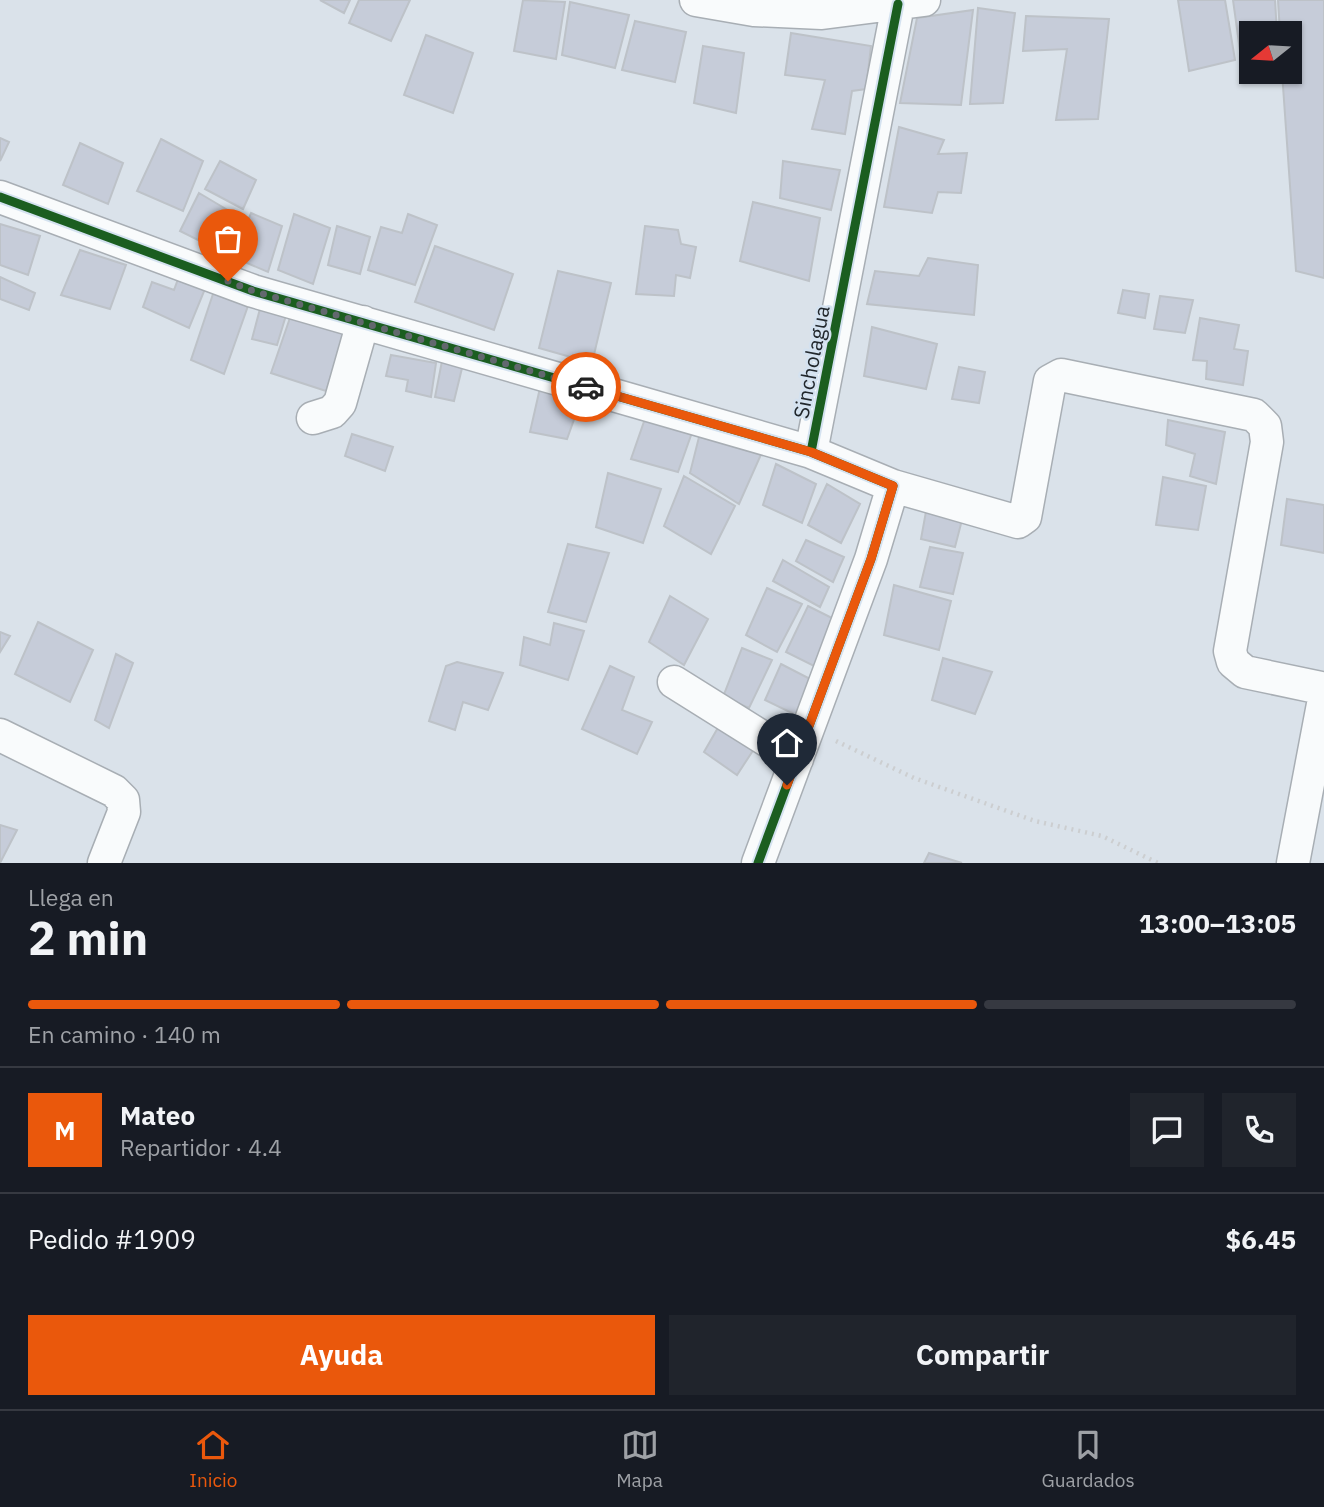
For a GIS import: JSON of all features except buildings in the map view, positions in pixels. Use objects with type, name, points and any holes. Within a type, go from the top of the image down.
[{"type":"street","points":[[696,0],[754,10],[822,13],[907,1]]},
{"type":"street","name":"Sincholagua","points":[[907,1],[811,452],[893,486],[1018,522],[1025,517],[1050,381],[1055,376],[1061,375],[1254,415],[1265,426],[1267,442],[1230,651],[1233,663],[1245,672],[1321,688],[1324,692]]},
{"type":"street","points":[[0,197],[253,291],[811,452]]},
{"type":"street","points":[[313,418],[332,412],[340,403],[363,322]]},
{"type":"street","points":[[758,863],[871,559],[893,486]]},
{"type":"street","points":[[674,682],[797,759]]},
{"type":"street","points":[[1293,863],[1324,699]]},
{"type":"street","points":[[0,735],[114,791],[123,800],[124,812],[104,863]]},
{"type":"path","points":[[808,728],[914,778],[1035,821],[1102,836],[1158,863]]},
{"type":"cycle path","points":[[758,863],[871,559],[893,486],[811,452],[898,4]]},
{"type":"cycle path","points":[[0,197],[253,291],[811,452]]},
{"type":"way so far","points":[[228,281],[253,291],[586,387]]},
{"type":"route","points":[[586,387],[811,452],[893,486],[871,559],[787,785]]}]
